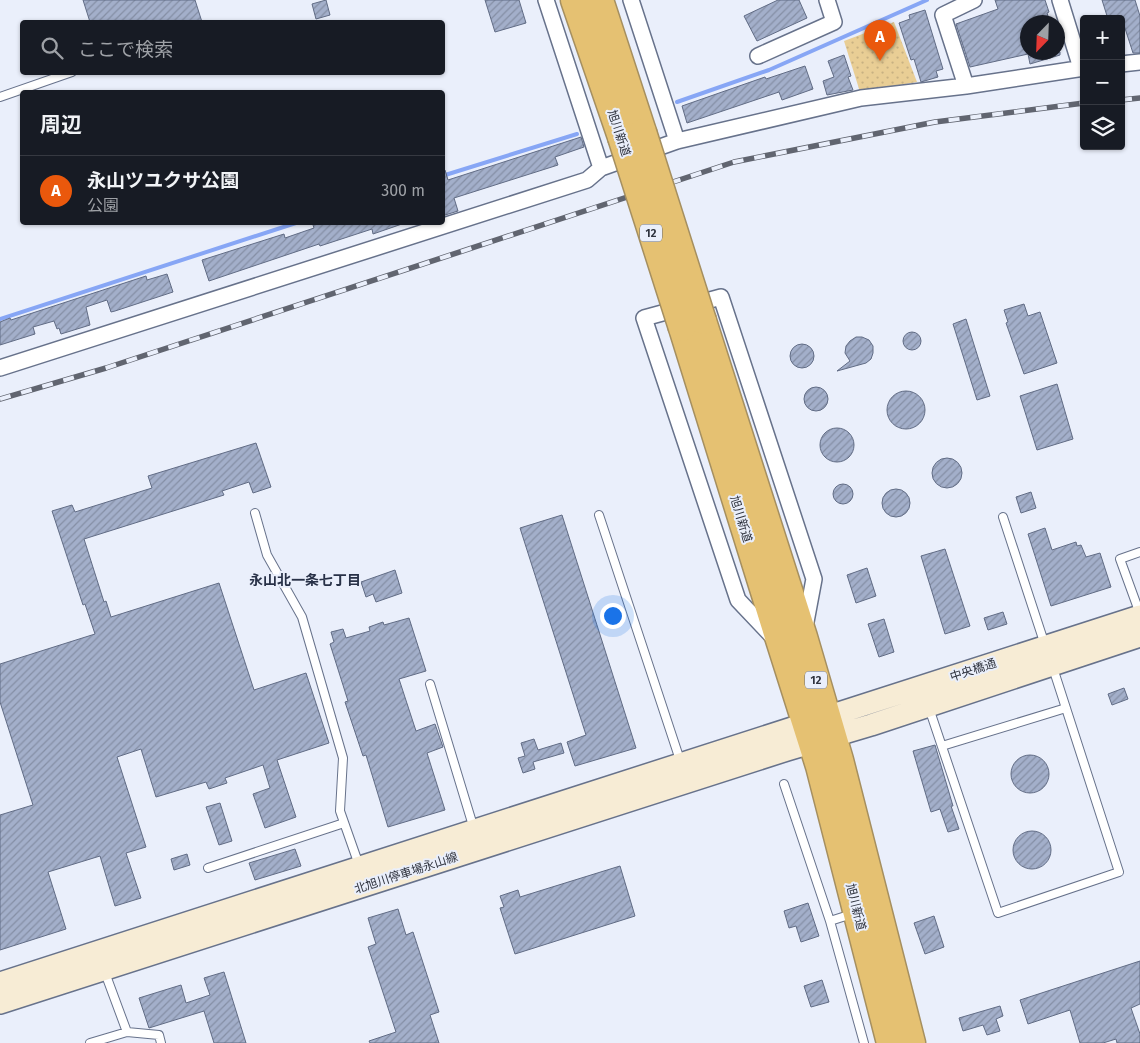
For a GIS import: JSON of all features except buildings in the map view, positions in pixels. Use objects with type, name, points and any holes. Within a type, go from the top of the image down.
[{"type":"highway","name":"旭川新道","points":[[574,0],[632,135]]},
{"type":"highway","name":"旭川新道","points":[[600,0],[632,135],[820,730],[912,1043]]},
{"type":"highway","name":"旭川新道","points":[[820,730],[857,912],[890,1043]]},
{"type":"main road","name":"中央橋通","points":[[820,730],[928,706],[1140,615]]},
{"type":"main road","name":"中央橋通","points":[[820,730],[1048,655],[1140,636]]},
{"type":"main road","name":"北旭川停車場永山線","points":[[363,877],[475,831],[583,806],[682,765],[820,730]]},
{"type":"main road","name":"北旭川停車場永山線","points":[[0,1003],[101,961],[820,730]]},
{"type":"main road","name":"北旭川停車場永山線","points":[[0,984],[101,961]]},
{"type":"street","points":[[546,0],[602,168]]},
{"type":"street","points":[[631,0],[677,140]]},
{"type":"street","points":[[758,56],[834,22],[827,0]]},
{"type":"street","points":[[966,86],[943,15],[974,0]]},
{"type":"street","points":[[1060,0],[1080,62]]},
{"type":"street","points":[[1125,64],[1140,62]]},
{"type":"street","points":[[0,368],[587,180],[602,168],[677,140],[861,98],[966,86],[1080,68]]},
{"type":"street","points":[[721,296],[814,579],[792,640],[738,600],[644,318],[721,296]]},
{"type":"lane","points":[[20,90],[63,75]]},
{"type":"lane","points":[[0,97],[20,90]]},
{"type":"lane","points":[[255,513],[267,555],[302,617],[341,748],[343,758],[340,811],[363,877]]},
{"type":"lane","points":[[600,515],[682,765]]},
{"type":"lane","points":[[928,706],[998,913],[1119,872],[1003,517]]},
{"type":"lane","points":[[1140,552],[1120,559],[1140,615]]},
{"type":"lane","points":[[430,684],[475,831]]},
{"type":"lane","points":[[942,746],[1066,708]]},
{"type":"lane","points":[[784,784],[830,921],[864,1043]]},
{"type":"lane","points":[[208,868],[344,823]]},
{"type":"lane","points":[[830,921],[857,912]]},
{"type":"lane","points":[[101,961],[127,1032]]},
{"type":"lane","points":[[92,1043],[127,1032],[159,1035],[161,1043]]},
{"type":"shaded area","points":[[894,22],[917,82],[860,92],[844,41]]},
{"type":"waterway","points":[[677,102],[769,70],[927,0]]},
{"type":"waterway","points":[[445,175],[577,134]]},
{"type":"waterway","points":[[0,319],[290,225]]},
{"type":"railway","points":[[1125,100],[1140,98]]},
{"type":"railway","points":[[0,399],[106,368],[734,162],[935,122],[1080,104]]},
{"type":"place","name":"永山ツユクサ公園","points":[[880,61]]},
{"type":"district","name":"永山北一条七丁目","points":[[305,580]]}]
